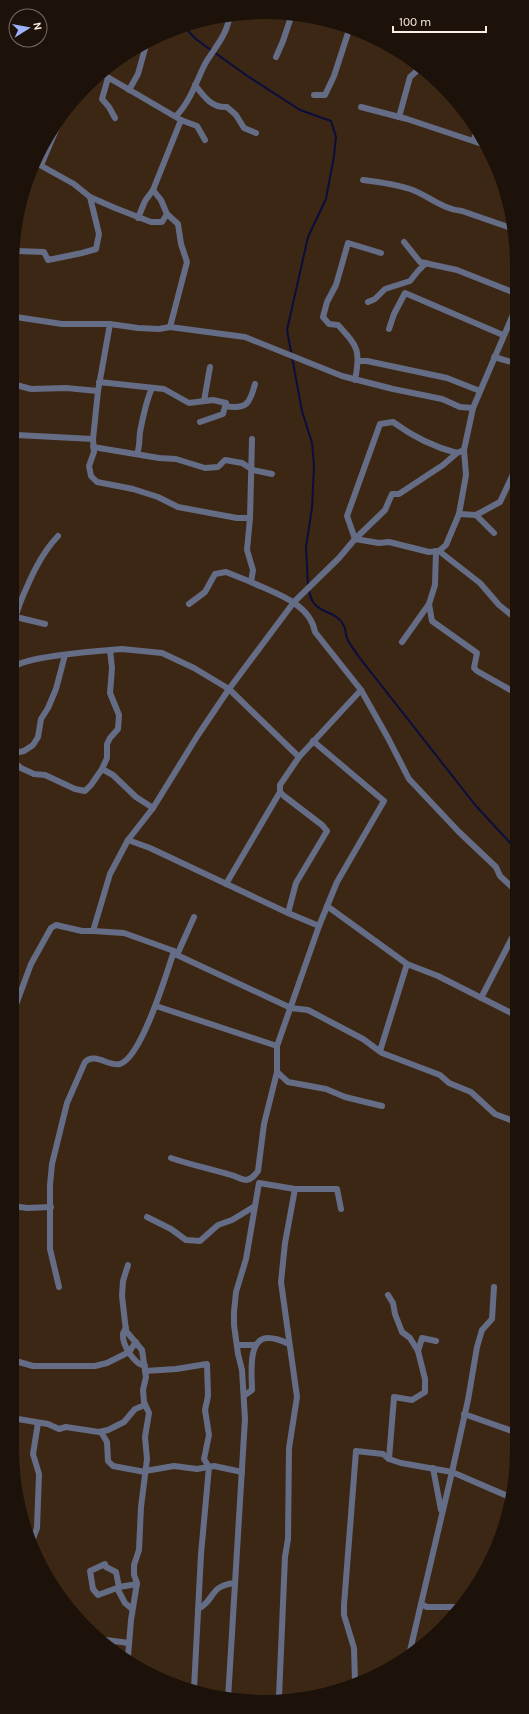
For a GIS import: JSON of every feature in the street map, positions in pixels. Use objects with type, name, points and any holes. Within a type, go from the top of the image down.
[{"type":"street","points":[[276,57],[290,21]]},
{"type":"street","points":[[176,116],[196,86],[206,63],[225,31],[228,22]]},
{"type":"street","points":[[314,95],[325,94],[334,76],[348,34]]},
{"type":"street","points":[[130,90],[138,74],[144,51]]},
{"type":"street","points":[[399,117],[410,77],[416,72]]},
{"type":"street","points":[[107,77],[181,120],[197,126],[205,140]]},
{"type":"street","points":[[106,78],[102,99],[109,107],[115,118]]},
{"type":"street","points":[[196,86],[204,97],[212,104],[227,107],[236,115],[244,128],[256,133]]},
{"type":"street","points":[[361,107],[474,140]]},
{"type":"street","points":[[138,218],[145,201],[153,190],[181,120]]},
{"type":"street","points":[[40,166],[74,184],[90,197],[138,218],[151,222],[162,222],[166,214]]},
{"type":"street","points":[[363,180],[388,183],[411,189],[446,208],[507,227]]},
{"type":"street","points":[[153,190],[161,200],[166,214],[178,224],[181,244],[187,262],[170,327]]},
{"type":"street","points":[[20,251],[44,252],[48,260],[82,254],[96,249],[99,234],[90,197]]},
{"type":"street","points":[[404,242],[420,262],[457,270],[510,291]]},
{"type":"street","points":[[355,380],[359,359],[353,342],[338,325],[329,324],[323,317],[327,302],[336,285],[348,243],[381,253]]},
{"type":"street","points":[[368,302],[375,299],[385,289],[410,281],[426,263]]},
{"type":"street","points":[[389,329],[394,314],[405,294],[503,335]]},
{"type":"street","points":[[19,317],[62,324],[110,324],[159,329],[170,327],[245,337],[355,380],[442,399],[460,407],[473,408]]},
{"type":"street","points":[[355,539],[379,543],[389,542],[429,552],[437,551],[446,545],[459,514],[466,475],[464,450],[473,408],[510,320]]},
{"type":"street","points":[[110,324],[99,382],[92,439],[94,452],[89,466],[91,476],[97,482],[133,489],[158,497],[178,507],[237,518],[250,518]]},
{"type":"street","points":[[494,357],[510,361]]},
{"type":"street","points":[[359,362],[367,360],[447,378],[480,391]]},
{"type":"street","points":[[204,401],[210,367]]},
{"type":"street","points":[[99,382],[164,389],[189,404],[213,400],[226,403],[223,414],[200,422]]},
{"type":"street","points":[[225,406],[236,408],[246,405],[252,398],[255,384]]},
{"type":"street","points":[[19,386],[31,389],[66,388],[98,391]]},
{"type":"street","points":[[137,454],[140,446],[140,433],[148,397],[152,388]]},
{"type":"street","points":[[355,539],[347,516],[380,424],[393,422],[406,432],[421,440],[457,453]]},
{"type":"street","points":[[19,435],[92,439]]},
{"type":"street","points":[[250,582],[254,570],[247,550],[250,518],[250,468],[252,439]]},
{"type":"street","points":[[93,447],[176,459],[205,468],[218,467],[225,460],[242,463],[250,468],[272,474]]},
{"type":"street","points":[[93,931],[110,874],[128,840],[154,808],[198,735],[229,689],[294,602],[385,510],[392,494],[399,494],[443,465],[457,453],[464,450]]},
{"type":"street","points":[[459,514],[476,515],[500,502],[510,481]]},
{"type":"street","points":[[476,515],[494,533]]},
{"type":"street","points":[[19,600],[48,546],[58,536]]},
{"type":"street","points":[[402,642],[429,604],[435,585],[437,551]]},
{"type":"street","points":[[437,551],[480,582],[499,605],[510,614]]},
{"type":"street","points":[[189,604],[205,592],[215,574],[226,572],[294,602],[313,621],[315,632],[360,690],[388,738],[409,779],[459,832],[496,867],[500,876],[510,885]]},
{"type":"street","points":[[429,604],[432,621],[477,653],[474,668],[510,690]]},
{"type":"street","points":[[19,619],[45,624]]},
{"type":"street","points":[[19,663],[65,655],[122,649],[162,654],[194,668],[229,689],[299,757]]},
{"type":"street","points":[[19,766],[34,774],[45,775],[75,789],[85,791],[91,785],[102,769],[107,758],[107,744],[118,729],[119,715],[110,693],[112,668],[110,650]]},
{"type":"street","points":[[19,752],[24,751],[33,745],[38,737],[41,719],[48,708],[56,689],[65,655]]},
{"type":"street","points":[[226,884],[280,792],[280,785],[299,757],[360,690]]},
{"type":"street","points":[[171,1158],[205,1169],[233,1175],[240,1179],[247,1180],[253,1177],[258,1171],[264,1124],[277,1072],[276,1046],[291,1008],[319,926],[337,882],[384,801],[313,741]]},
{"type":"street","points":[[102,769],[113,775],[136,797],[154,808]]},
{"type":"street","points":[[280,792],[322,825],[327,831],[296,883],[288,913]]},
{"type":"street","points":[[128,840],[150,848],[319,926]]},
{"type":"street","points":[[327,906],[407,964],[438,976],[510,1012]]},
{"type":"street","points":[[59,1286],[50,1248],[50,1185],[52,1164],[67,1103],[85,1062],[88,1059],[93,1058],[113,1064],[120,1064],[126,1060],[142,1036],[156,1006],[175,953],[194,917]]},
{"type":"street","points":[[19,996],[31,964],[51,928],[56,925],[82,931],[124,933],[175,953],[291,1008],[308,1010],[363,1039],[380,1051],[440,1075],[449,1083],[471,1092],[495,1114],[510,1120]]},
{"type":"street","points":[[481,998],[510,944]]},
{"type":"street","points":[[380,1051],[407,964]]},
{"type":"street","points":[[156,1006],[276,1046]]},
{"type":"street","points":[[277,1072],[288,1082],[326,1089],[345,1097],[382,1106]]},
{"type":"street","points":[[253,1177],[259,1183],[295,1189],[337,1189],[341,1209]]},
{"type":"street","points":[[228,1692],[240,1522],[239,1510],[245,1419],[242,1370],[234,1324],[236,1292],[246,1259],[259,1183]]},
{"type":"street","points":[[279,1694],[285,1557],[288,1539],[289,1448],[297,1397],[281,1282],[295,1189]]},
{"type":"street","points":[[147,1217],[171,1229],[186,1240],[200,1241],[218,1225],[232,1220],[254,1206]]},
{"type":"street","points":[[19,1207],[51,1207]]},
{"type":"street","points":[[128,1265],[123,1281],[122,1296],[126,1328],[130,1337],[142,1350],[146,1376],[143,1390],[145,1405],[149,1413],[145,1438],[147,1458],[141,1507],[139,1550],[134,1565],[137,1584],[132,1609],[128,1654]]},
{"type":"street","points":[[411,1646],[441,1512],[452,1472],[477,1347],[482,1330],[492,1319],[494,1287]]},
{"type":"street","points":[[388,1295],[393,1303],[395,1314],[402,1332],[410,1338],[418,1351],[424,1379],[425,1392],[412,1400],[394,1396],[389,1459]]},
{"type":"street","points":[[126,1328],[123,1334],[129,1352],[140,1365],[145,1368],[176,1369],[207,1364],[208,1396],[206,1410],[209,1435],[204,1459],[209,1467],[198,1609],[198,1642],[194,1685]]},
{"type":"street","points":[[244,1395],[252,1390],[253,1350],[262,1339],[267,1338],[289,1344]]},
{"type":"street","points":[[418,1351],[422,1338],[436,1341]]},
{"type":"street","points":[[19,1362],[33,1366],[95,1366],[107,1363],[129,1352],[136,1342]]},
{"type":"street","points":[[237,1345],[256,1346]]},
{"type":"street","points":[[242,1370],[252,1368]]},
{"type":"street","points":[[19,1419],[48,1424],[59,1429],[66,1427],[101,1432],[114,1428],[124,1422],[135,1409],[145,1405]]},
{"type":"street","points":[[464,1414],[510,1430]]},
{"type":"street","points":[[35,1534],[37,1528],[39,1474],[33,1454],[38,1423]]},
{"type":"street","points":[[101,1432],[107,1442],[108,1461],[113,1466],[145,1471],[174,1466],[197,1469],[209,1467],[228,1468],[242,1472]]},
{"type":"street","points":[[356,1677],[354,1648],[344,1615],[344,1605],[356,1451],[383,1454],[389,1459],[401,1463],[452,1472],[505,1495]]},
{"type":"street","points":[[433,1468],[441,1512]]},
{"type":"street","points":[[132,1609],[126,1603],[117,1588],[98,1595],[93,1589],[90,1571],[105,1564],[106,1568],[116,1572],[120,1587],[137,1584]]},
{"type":"street","points":[[198,1609],[203,1607],[220,1586],[235,1583]]},
{"type":"street","points":[[421,1604],[427,1607],[452,1608]]},
{"type":"street","points":[[111,1641],[129,1643]]},
{"type":"waterway","points":[[188,31],[197,40],[246,75],[300,110],[331,121],[336,137],[326,199],[308,237],[287,330],[302,411],[312,443],[314,466],[312,508],[306,547],[308,585]]},
{"type":"waterway","points":[[309,590],[311,599],[319,608],[340,620],[345,627],[348,641],[359,657],[476,806],[510,843]]}]
